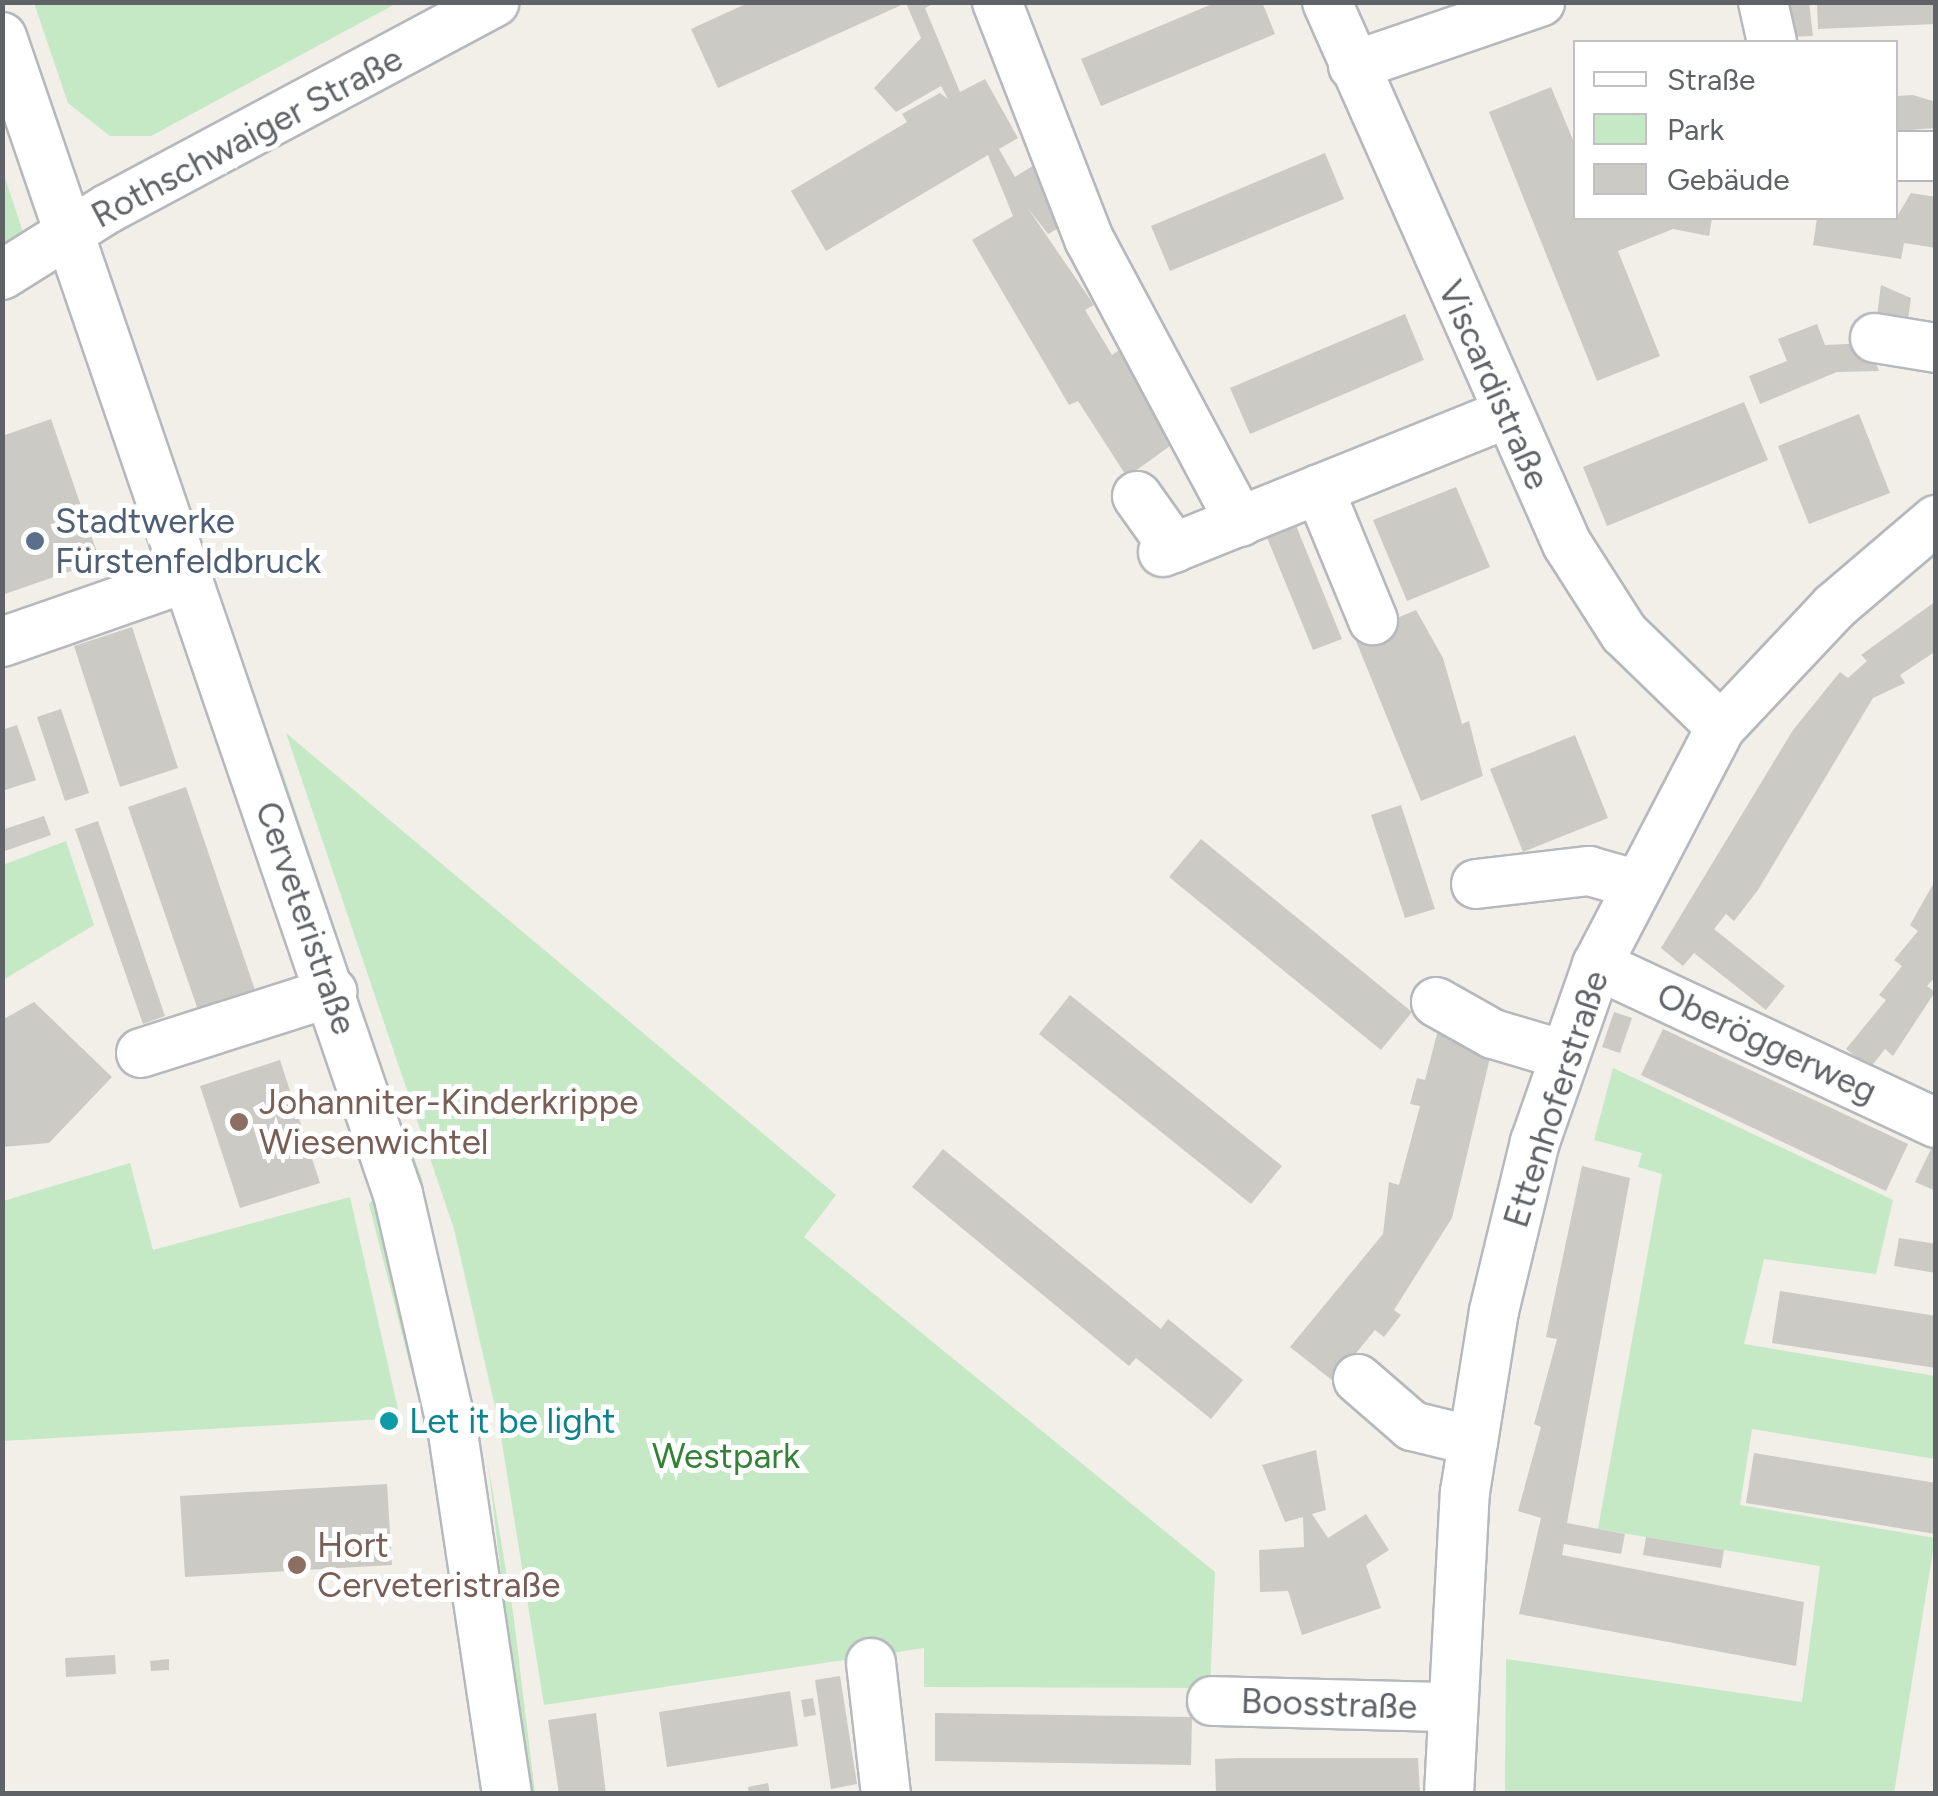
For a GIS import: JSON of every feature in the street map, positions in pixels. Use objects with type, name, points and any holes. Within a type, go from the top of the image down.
[{"type":"street","name":"Rothschwaiger Straße","points":[[2,275],[70,233],[494,2]]},
{"type":"street","points":[[997,2],[1089,238],[1210,450],[1240,522]]},
{"type":"street","name":"Viscardistraße","points":[[1327,2],[1506,414],[1590,588],[1721,727]]},
{"type":"street","points":[[1353,66],[1540,2]]},
{"type":"street","points":[[1763,2],[1772,40]]},
{"type":"street","name":"Cerveteristraße","points":[[2,38],[332,992],[430,1312],[494,1660],[507,1794]]},
{"type":"street","points":[[1898,156],[1936,156]]},
{"type":"street","points":[[1876,338],[1936,348]]},
{"type":"street","points":[[1137,496],[1168,550],[1506,414]]},
{"type":"street","points":[[1319,489],[1374,620]]},
{"type":"street","name":"Ettenhoferstraße","points":[[1449,1794],[1447,1707],[1473,1440],[1502,1277],[1564,1055],[1598,964],[1635,884],[1721,727],[1845,597],[1936,520]]},
{"type":"street","points":[[2,642],[189,577]]},
{"type":"street","points":[[1476,884],[1589,871],[1635,884]]},
{"type":"street","name":"Oberöggerweg","points":[[1598,964],[1936,1123]]},
{"type":"street","points":[[141,1053],[332,992]]},
{"type":"street","points":[[1458,1010],[1564,1055]]},
{"type":"street","points":[[1358,1378],[1412,1426],[1473,1440]]},
{"type":"street","points":[[871,1663],[886,1794]]},
{"type":"street","name":"Boosstraße","points":[[1212,1701],[1447,1707]]},
{"type":"green space","points":[[34,2],[397,3],[151,136],[110,136],[68,103]]},
{"type":"green space","points":[[2,169],[28,247],[2,259]]},
{"type":"green space","name":"Westpark","points":[[286,733],[836,1195],[804,1237],[1215,1572],[1210,1688],[924,1687],[924,1648],[544,1705],[499,1424],[454,1229]]},
{"type":"green space","points":[[271,738],[401,1124],[423,1181],[407,1172]]},
{"type":"green space","points":[[66,841],[94,925],[3,980],[3,865]]},
{"type":"green space","points":[[1613,1068],[1893,1200],[1876,1274],[1764,1259],[1744,1344],[1935,1376],[1935,1459],[1752,1429],[1740,1505],[1935,1538],[1894,1793],[1505,1794],[1506,1659],[1802,1702],[1820,1566],[1598,1529],[1662,1174],[1638,1167],[1642,1153],[1594,1140]]},
{"type":"green space","points":[[130,1163],[153,1250],[350,1197],[400,1418],[3,1441],[3,1201]]},
{"type":"green space","points":[[374,1198],[423,1388],[417,1393],[369,1204]]},
{"type":"green space","points":[[488,1464],[513,1612],[535,1793],[527,1793]]},
{"type":"building","points":[[750,2],[937,2],[925,8],[960,92],[985,79],[1018,138],[999,149],[1015,177],[1034,165],[1068,223],[1048,234],[1027,207],[1094,305],[1085,310],[1112,355],[1119,350],[1181,438],[1127,477],[1078,401],[1069,405],[972,240],[1013,216],[988,155],[826,251],[791,191],[907,122],[902,114],[940,93],[948,99],[941,86],[896,112],[874,88],[921,38],[906,3],[718,88],[691,29]]},
{"type":"building","points":[[1217,2],[1262,2],[1275,34],[1101,106],[1081,59]]},
{"type":"building","points":[[1781,2],[1809,2],[1813,36],[1787,37]]},
{"type":"building","points":[[1817,2],[1936,2],[1936,24],[1818,29]]},
{"type":"building","points":[[1551,87],[1573,140],[1573,220],[1712,220],[1709,236],[1673,229],[1618,251],[1660,356],[1597,381],[1489,112]]},
{"type":"building","points":[[1913,95],[1936,102],[1936,128],[1898,131],[1898,96]]},
{"type":"building","points":[[1325,153],[1344,199],[1170,271],[1151,226]]},
{"type":"building","points":[[1911,193],[1936,197],[1936,248],[1904,243],[1901,259],[1813,245],[1817,220],[1898,220]]},
{"type":"building","points":[[1881,285],[1911,298],[1907,327],[1876,323]]},
{"type":"building","points":[[1405,314],[1424,360],[1250,434],[1230,388]]},
{"type":"building","points":[[1817,324],[1825,345],[1868,343],[1879,371],[1837,372],[1760,404],[1749,376],[1787,361],[1778,339]]},
{"type":"building","points":[[1744,402],[1768,460],[1607,526],[1583,467]]},
{"type":"building","points":[[1859,414],[1890,493],[1809,524],[1778,446]]},
{"type":"building","points":[[51,419],[100,561],[2,595],[2,436]]},
{"type":"building","points":[[1456,487],[1490,567],[1407,601],[1373,520]]},
{"type":"building","points":[[1295,523],[1342,639],[1313,650],[1266,535]]},
{"type":"building","points":[[1936,601],[1936,651],[1900,675],[1905,683],[1873,698],[1758,890],[1734,921],[1726,914],[1714,929],[1785,986],[1766,1010],[1694,953],[1683,966],[1661,948],[1793,730],[1840,672],[1848,678],[1867,661],[1861,655]]},
{"type":"building","points":[[1416,610],[1443,658],[1462,724],[1469,721],[1483,776],[1421,801],[1354,636]]},
{"type":"building","points":[[132,627],[178,768],[120,787],[74,646]]},
{"type":"building","points":[[61,709],[89,793],[65,801],[37,717]]},
{"type":"building","points":[[17,725],[36,780],[2,791],[2,730]]},
{"type":"building","points":[[1575,735],[1608,818],[1523,852],[1490,769]]},
{"type":"building","points":[[186,787],[256,993],[199,1013],[128,807]]},
{"type":"building","points":[[1401,805],[1435,909],[1405,918],[1371,815]]},
{"type":"building","points":[[44,816],[51,835],[2,852],[2,830]]},
{"type":"building","points":[[98,821],[165,1016],[143,1024],[75,829]]},
{"type":"building","points":[[1201,839],[1412,1012],[1381,1050],[1169,877]]},
{"type":"building","points":[[1936,879],[1936,976],[1927,986],[1935,992],[1893,1056],[1885,1049],[1870,1068],[1846,1049],[1886,1000],[1879,995],[1902,966],[1894,960],[1918,931],[1910,925]]},
{"type":"building","points":[[1070,995],[1282,1166],[1251,1204],[1039,1034]]},
{"type":"building","points":[[34,1002],[112,1077],[49,1143],[2,1147],[2,1020]]},
{"type":"building","points":[[1614,1012],[1632,1018],[1620,1053],[1602,1047]]},
{"type":"building","points":[[1663,1029],[1908,1144],[1886,1191],[1641,1075]]},
{"type":"building","points":[[1438,1030],[1493,1045],[1452,1218],[1394,1310],[1401,1315],[1384,1337],[1375,1330],[1333,1381],[1290,1347],[1383,1234],[1389,1182],[1399,1185],[1420,1106],[1410,1104],[1417,1078],[1425,1080]]},
{"type":"building","points":[[280,1060],[320,1183],[240,1208],[200,1086]]},
{"type":"building","points":[[1936,1139],[1936,1191],[1915,1182]]},
{"type":"building","points":[[943,1149],[1161,1329],[1168,1319],[1243,1380],[1211,1419],[1136,1358],[1129,1366],[912,1187]]},
{"type":"building","points":[[1582,1166],[1630,1178],[1567,1523],[1625,1534],[1621,1554],[1564,1544],[1562,1555],[1804,1602],[1796,1666],[1519,1614],[1541,1518],[1518,1511],[1541,1427],[1534,1424],[1557,1339],[1546,1337]]},
{"type":"building","points":[[1899,1238],[1936,1244],[1936,1273],[1894,1266]]},
{"type":"building","points":[[1780,1291],[1936,1316],[1936,1368],[1772,1343]]},
{"type":"building","points":[[1316,1450],[1326,1510],[1312,1514],[1328,1538],[1366,1514],[1389,1550],[1366,1565],[1381,1608],[1302,1635],[1288,1591],[1260,1592],[1259,1550],[1304,1547],[1303,1517],[1285,1522],[1262,1465]]},
{"type":"building","points":[[1754,1453],[1936,1483],[1935,1534],[1746,1503]]},
{"type":"building","points":[[387,1484],[392,1565],[185,1577],[180,1496]]},
{"type":"building","points":[[1646,1537],[1724,1550],[1721,1568],[1643,1555]]},
{"type":"building","points":[[115,1655],[116,1674],[66,1677],[65,1658]]},
{"type":"building","points":[[169,1659],[169,1670],[151,1671],[150,1661]]},
{"type":"building","points":[[840,1676],[857,1784],[831,1789],[815,1680]]},
{"type":"building","points":[[790,1691],[798,1746],[667,1767],[659,1712]]},
{"type":"building","points":[[813,1698],[816,1715],[804,1717],[801,1700]]},
{"type":"building","points":[[596,1713],[606,1794],[559,1794],[548,1720]]},
{"type":"building","points":[[935,1713],[1192,1717],[1191,1765],[935,1761]]},
{"type":"building","points":[[1418,1758],[1420,1794],[1216,1794],[1215,1759]]},
{"type":"building","points":[[768,1783],[770,1794],[749,1794],[748,1787]]},
{"type":"place","name":"Stadtwerke Fürstenfeldbruck","points":[[35,541]]},
{"type":"place","name":"Johanniter-Kinderkrippe Wiesenwichtel","points":[[239,1122]]},
{"type":"place","name":"Let it be light","points":[[389,1421]]},
{"type":"place","name":"Hort Cerveteristraße","points":[[297,1565]]}]
